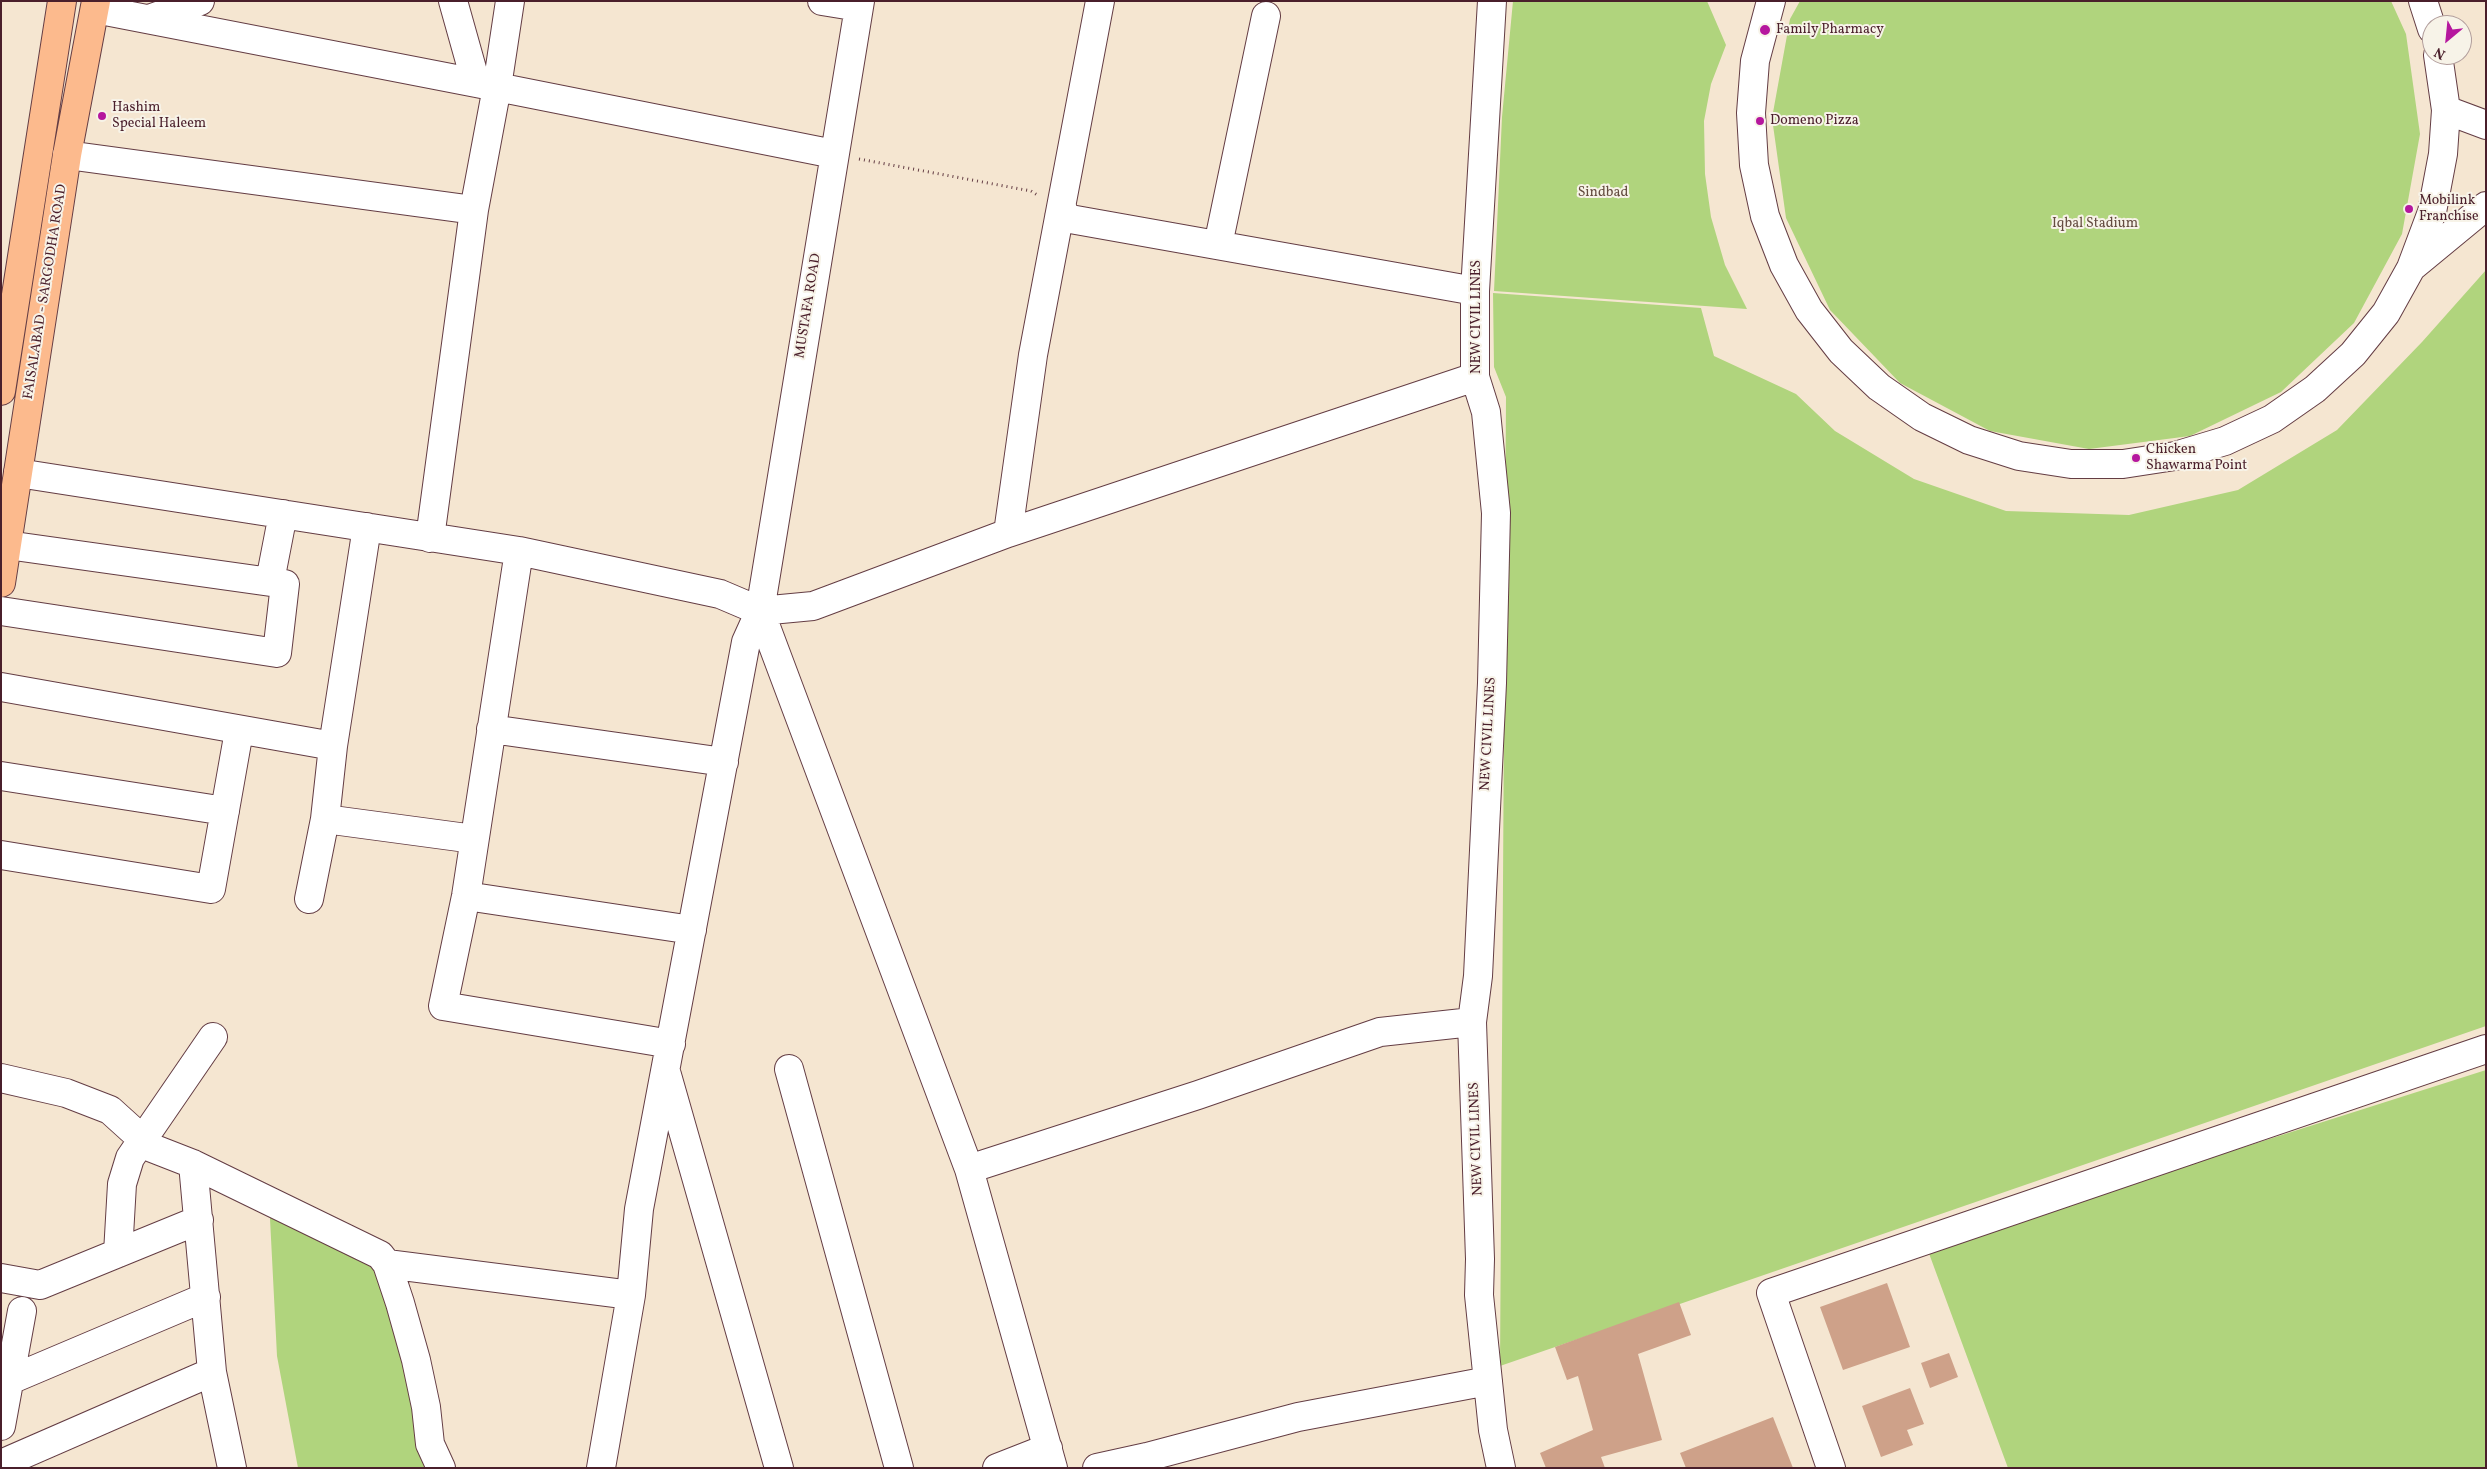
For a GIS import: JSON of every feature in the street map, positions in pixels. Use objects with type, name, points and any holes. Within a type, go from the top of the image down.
[{"type":"main road","name":"FAISALABAD - SARGODHA ROAD","points":[[1,391],[62,1]]},
{"type":"main road","name":"FAISALABAD - SARGODHA ROAD","points":[[1,583],[68,154],[95,5]]},
{"type":"street","points":[[150,18],[200,1]]},
{"type":"street","points":[[453,1],[487,85]]},
{"type":"street","points":[[430,538],[474,210],[487,85],[510,1]]},
{"type":"street","points":[[822,1],[860,4]]},
{"type":"street","points":[[1008,533],[1033,355],[1100,1]]},
{"type":"street","name":"NEW CIVIL LINES","points":[[1492,1],[1475,291],[1475,377],[1486,412],[1496,513],[1492,683],[1478,976],[1472,1022],[1480,1259],[1479,1295],[1493,1430],[1501,1468]]},
{"type":"street","points":[[2423,1],[2428,15]]},
{"type":"street","name":"MUSTAFA ROAD","points":[[760,611],[860,4]]},
{"type":"street","points":[[1765,4],[1755,61],[1750,113],[1754,165],[1763,207],[1784,264],[1809,310],[1841,351],[1880,387],[1915,412],[1970,440],[2020,456],[2080,464],[2123,464],[2166,458],[2225,441],[2272,418],[2315,389],[2353,354],[2386,313],[2411,268],[2432,212],[2443,154],[2446,110],[2439,65]]},
{"type":"street","points":[[95,5],[150,18],[834,154]]},
{"type":"street","points":[[1218,245],[1266,16]]},
{"type":"street","points":[[2446,110],[2486,125]]},
{"type":"street","points":[[68,154],[474,210]]},
{"type":"street","points":[[2411,268],[2486,206]]},
{"type":"street","points":[[1061,214],[1218,245],[1475,291]]},
{"type":"street","points":[[18,473],[519,551],[720,594],[760,611],[813,606],[1008,533],[1475,377]]},
{"type":"street","points":[[270,582],[282,514]]},
{"type":"street","points":[[309,899],[325,819],[333,746],[367,528]]},
{"type":"street","points":[[1,611],[277,653],[285,584],[7,545]]},
{"type":"street","points":[[519,551],[466,896],[443,1006],[671,1044]]},
{"type":"street","points":[[601,1468],[631,1295],[639,1208],[746,642],[760,611]]},
{"type":"street","points":[[760,611],[969,1169],[1051,1458],[997,1468]]},
{"type":"street","points":[[1,687],[239,731],[333,746]]},
{"type":"street","points":[[491,729],[724,762]]},
{"type":"street","points":[[1,855],[211,889],[239,731]]},
{"type":"street","points":[[1,776],[225,811]]},
{"type":"street","points":[[325,819],[474,839]]},
{"type":"street","points":[[466,896],[692,930]]},
{"type":"street","points":[[969,1169],[1198,1095],[1380,1032],[1472,1022]]},
{"type":"street","points":[[118,1253],[122,1184],[130,1158],[213,1037]]},
{"type":"street","points":[[1830,1468],[1771,1293],[2486,1049]]},
{"type":"street","points":[[789,1069],[898,1468]]},
{"type":"street","points":[[666,1071],[779,1468]]},
{"type":"street","points":[[1,1078],[66,1093],[110,1110],[152,1148],[193,1164],[380,1254],[387,1264],[416,1360],[426,1407],[430,1444],[441,1468]]},
{"type":"street","points":[[193,1164],[212,1372],[232,1468]]},
{"type":"street","points":[[1,1278],[40,1285],[199,1220]]},
{"type":"street","points":[[387,1264],[502,1277],[631,1295]]},
{"type":"street","points":[[10,1380],[206,1297]]},
{"type":"street","points":[[1,1426],[22,1311]]},
{"type":"street","points":[[1,1464],[212,1372]]},
{"type":"street","points":[[1098,1468],[1298,1417],[1488,1381]]},
{"type":"path","points":[[834,154],[1031,191],[1061,214]]},
{"type":"green space","name":"Sindbad","points":[[1513,1],[1707,1],[1726,45],[1711,84],[1704,121],[1705,174],[1711,217],[1725,265],[1747,309],[1494,291],[1502,117]]},
{"type":"green space","name":"Iqbal Stadium","points":[[1800,1],[2391,1],[2406,34],[2420,134],[2402,234],[2354,323],[2281,392],[2190,436],[2089,449],[1990,431],[1900,383],[1830,310],[1786,218],[1772,118],[1790,19]]},
{"type":"green space","points":[[2486,270],[2486,1026],[1500,1366],[1506,397],[1494,367],[1493,293],[1701,308],[1714,356],[1796,394],[1835,431],[1914,479],[2006,511],[2129,515],[2238,490],[2337,430],[2422,342]]},
{"type":"green space","points":[[2486,1070],[2486,1468],[2008,1468],[1927,1248]]},
{"type":"green space","points":[[269,1199],[374,1265],[403,1295],[432,1468],[298,1468],[277,1356]]},
{"type":"building","points":[[1887,1283],[1910,1347],[1843,1370],[1820,1307]]},
{"type":"building","points":[[1679,1302],[1691,1335],[1638,1354],[1662,1440],[1601,1457],[1605,1468],[1546,1468],[1540,1453],[1593,1430],[1578,1376],[1567,1380],[1555,1347]]},
{"type":"building","points":[[1949,1353],[1958,1377],[1930,1388],[1921,1363]]},
{"type":"building","points":[[1910,1388],[1924,1424],[1907,1430],[1913,1445],[1881,1457],[1862,1406]]},
{"type":"building","points":[[1773,1417],[1793,1468],[1686,1468],[1680,1453]]},
{"type":"place","name":"Family Pharmacy","points":[[1765,30]]},
{"type":"place","name":"Hashim Special Haleem","points":[[102,116]]},
{"type":"place","name":"Domeno Pizza","points":[[1760,121]]},
{"type":"place","name":"Mobilink Franchise","points":[[2409,209]]},
{"type":"place","name":"Chicken Shawarma Point","points":[[2136,458]]}]
